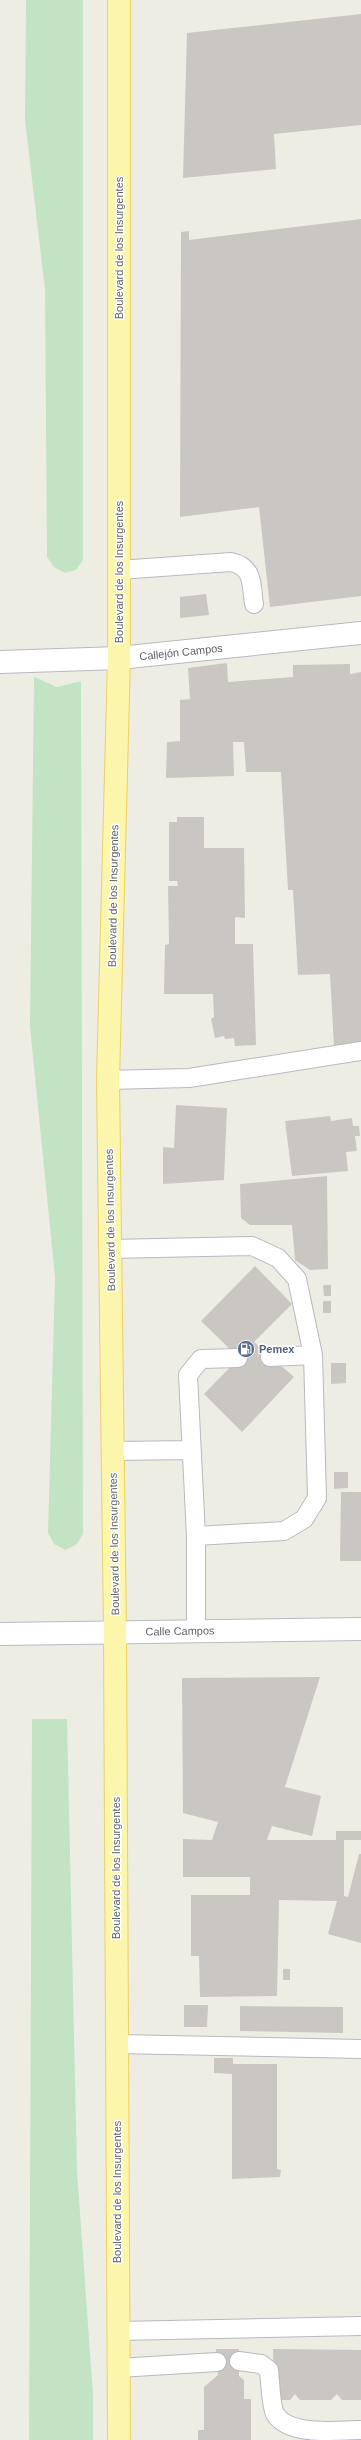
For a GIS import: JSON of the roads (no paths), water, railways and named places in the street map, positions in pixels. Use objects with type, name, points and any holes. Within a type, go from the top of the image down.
[{"type":"main road","name":"Boulevard de los Insurgentes","points":[[118,0],[119,658],[108,1080],[115,1632],[119,2440]]},
{"type":"street","name":"Callejón Campos","points":[[0,662],[119,658],[361,633]]},
{"type":"street","name":"Calle Campos","points":[[0,1634],[361,1629]]},
{"type":"lane","points":[[119,570],[231,562],[242,564],[248,571],[254,604]]},
{"type":"lane","points":[[108,1080],[189,1078],[361,1051]]},
{"type":"lane","points":[[110,1249],[252,1246],[278,1258],[297,1279],[313,1355],[317,1498],[304,1519],[284,1531],[196,1536]]},
{"type":"lane","points":[[270,1357],[313,1355]]},
{"type":"lane","points":[[196,1631],[196,1536],[188,1375],[201,1358],[238,1358]]},
{"type":"lane","points":[[113,1451],[192,1450]]},
{"type":"lane","points":[[117,2044],[361,2049]]},
{"type":"lane","points":[[118,2331],[361,2326]]},
{"type":"lane","points":[[239,2361],[261,2364],[269,2370],[275,2413],[284,2423],[298,2430],[361,2430]]},
{"type":"lane","points":[[118,2368],[217,2362]]},
{"type":"place","name":"Pemex","points":[[246,1349]]}]
